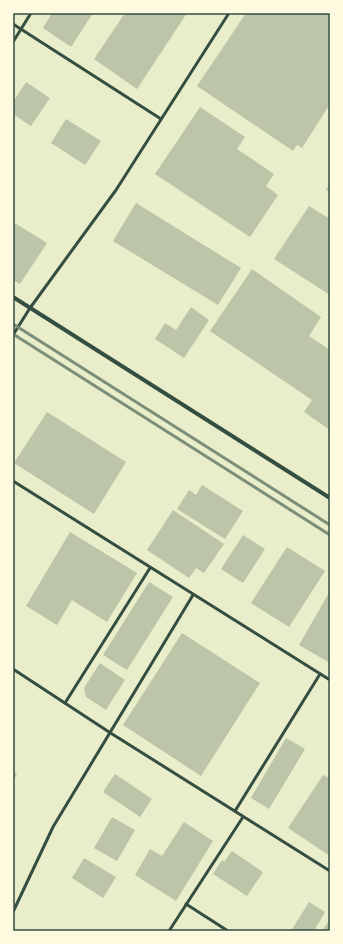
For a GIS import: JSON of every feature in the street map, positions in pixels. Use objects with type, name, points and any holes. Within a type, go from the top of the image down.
[{"type":"street","points":[[13,297],[330,498]]},
{"type":"lane","points":[[13,42],[31,13]]},
{"type":"lane","points":[[13,335],[30,308],[116,190],[229,13]]},
{"type":"lane","points":[[13,24],[161,119]]},
{"type":"lane","points":[[13,481],[330,680]]},
{"type":"lane","points":[[65,703],[150,568]]},
{"type":"lane","points":[[13,912],[53,826],[194,595]]},
{"type":"lane","points":[[13,669],[109,732],[330,871]]},
{"type":"lane","points":[[235,812],[320,674]]},
{"type":"lane","points":[[169,931],[243,817]]},
{"type":"lane","points":[[186,904],[228,931]]},
{"type":"building","points":[[52,13],[93,13],[71,47],[43,28]]},
{"type":"building","points":[[125,13],[187,13],[137,89],[94,59]]},
{"type":"building","points":[[246,13],[330,13],[330,104],[302,148],[297,145],[293,151],[197,86]]},
{"type":"building","points":[[26,82],[50,98],[31,126],[13,114],[13,102]]},
{"type":"building","points":[[200,107],[245,137],[237,149],[274,174],[266,186],[278,195],[250,237],[155,174]]},
{"type":"building","points":[[66,119],[101,141],[85,165],[51,143]]},
{"type":"building","points":[[330,183],[330,192],[326,190]]},
{"type":"building","points":[[136,203],[241,268],[218,305],[113,241]]},
{"type":"building","points":[[309,206],[330,219],[330,295],[274,259]]},
{"type":"building","points":[[13,222],[47,243],[20,284],[13,280]]},
{"type":"building","points":[[252,269],[321,317],[309,336],[330,350],[330,430],[304,412],[312,400],[210,331]]},
{"type":"building","points":[[191,307],[209,320],[184,358],[155,339],[165,323],[176,330]]},
{"type":"building","points":[[47,412],[126,462],[94,514],[14,463]]},
{"type":"building","points":[[202,485],[243,511],[225,539],[177,509],[189,490],[196,495]]},
{"type":"building","points":[[173,510],[224,544],[204,573],[196,568],[189,578],[147,550]]},
{"type":"building","points":[[70,532],[137,573],[107,622],[72,600],[57,625],[26,606]]},
{"type":"building","points":[[243,535],[265,549],[243,583],[221,569]]},
{"type":"building","points":[[287,547],[325,571],[289,627],[251,603]]},
{"type":"building","points":[[149,582],[173,597],[127,670],[103,655]]},
{"type":"building","points":[[330,591],[330,663],[299,645]]},
{"type":"building","points":[[182,633],[260,683],[201,776],[123,725]]},
{"type":"building","points":[[100,663],[125,680],[106,710],[86,697],[84,688]]},
{"type":"building","points":[[286,738],[305,749],[269,809],[251,798]]},
{"type":"building","points":[[13,771],[17,774],[13,781]]},
{"type":"building","points":[[115,774],[152,799],[140,817],[103,792]]},
{"type":"building","points":[[323,775],[330,779],[330,856],[288,828]]},
{"type":"building","points":[[112,817],[135,830],[117,861],[94,848]]},
{"type":"building","points":[[184,822],[213,841],[176,901],[135,875],[150,849],[162,856]]},
{"type":"building","points":[[232,851],[263,872],[247,896],[213,874],[222,860],[224,862]]},
{"type":"building","points":[[84,858],[116,877],[103,898],[72,878]]},
{"type":"building","points":[[309,902],[325,912],[314,931],[291,931]]},
{"type":"building","points":[[330,919],[330,931],[322,931]]},
{"type":"railway","points":[[13,324],[330,525]]},
{"type":"railway","points":[[13,334],[330,535]]}]
